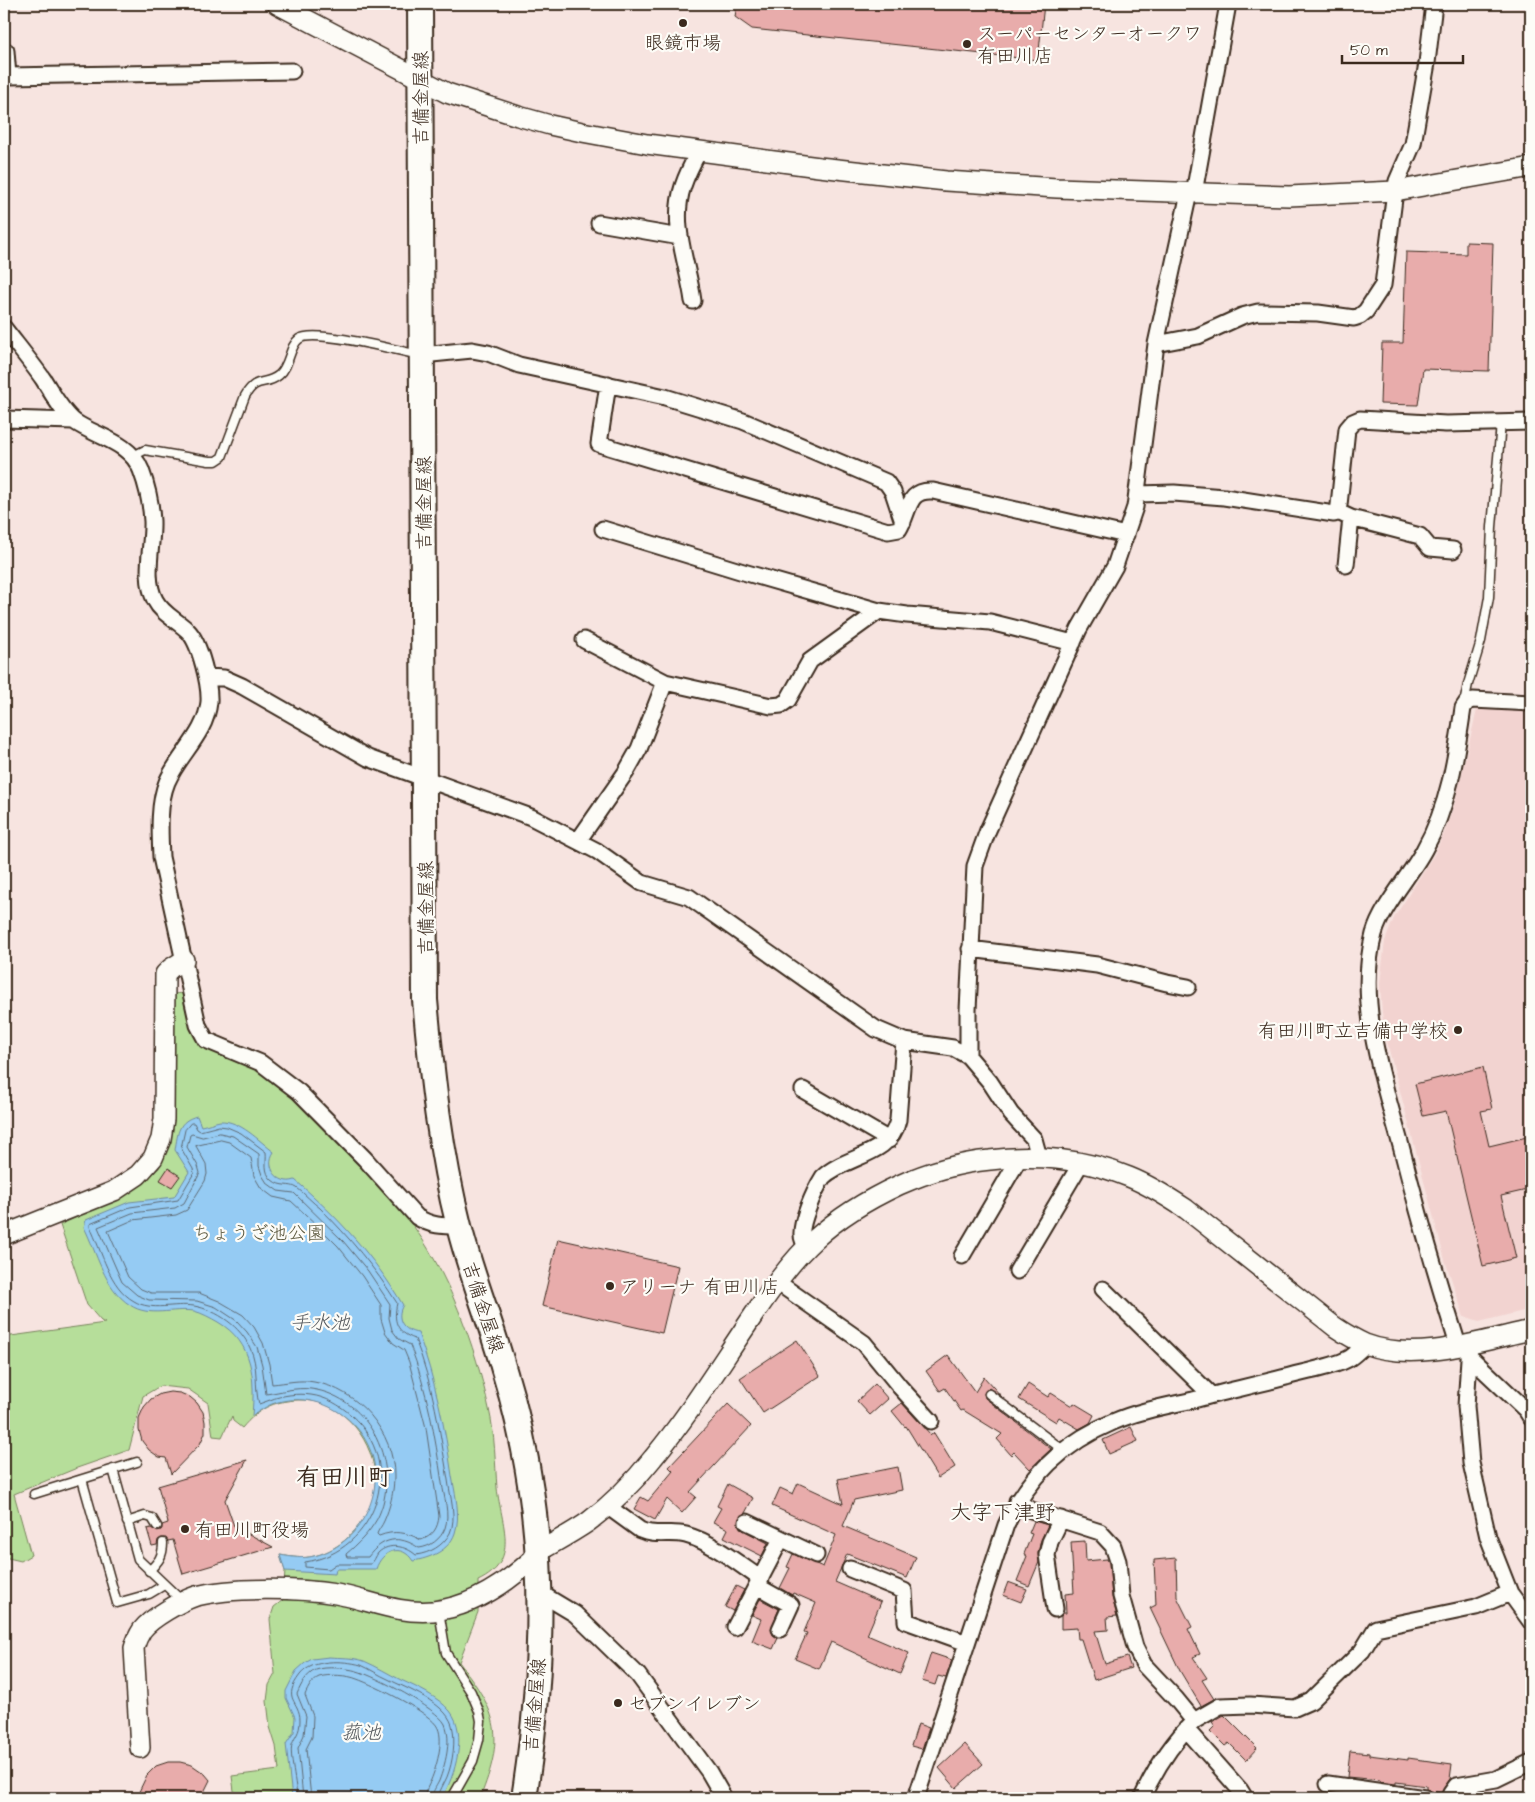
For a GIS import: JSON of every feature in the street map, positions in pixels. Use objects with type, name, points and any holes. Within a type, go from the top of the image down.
[{"type":"main road","name":"吉備金屋線","points":[[420,4],[426,1000],[436,1105],[446,1167],[459,1226],[504,1370],[521,1435],[530,1487],[538,1553],[540,1593],[536,1707],[524,1798]]},
{"type":"street","points":[[277,4],[447,93],[550,126],[647,144],[819,167],[946,181],[1057,188],[1289,196],[1396,191],[1531,168]]},
{"type":"street","points":[[968,1056],[970,949],[975,866],[988,830],[1073,643],[1115,566],[1126,535],[1138,494],[1156,344],[1192,193],[1228,4]]},
{"type":"street","points":[[1156,344],[1198,336],[1242,316],[1258,312],[1318,313],[1354,318],[1366,311],[1383,285],[1398,181],[1413,144],[1427,63],[1434,4]]},
{"type":"street","points":[[4,51],[6,51],[8,76],[292,71]]},
{"type":"street","points":[[693,301],[680,236],[680,198],[688,172],[699,151]]},
{"type":"street","points":[[599,224],[680,236]]},
{"type":"street","points":[[4,328],[74,421],[126,449],[140,467],[149,494],[152,522],[151,591],[158,605],[165,613],[190,632],[207,677],[209,700],[204,721],[172,772],[164,791],[160,840],[161,857],[198,1024],[206,1040],[261,1063],[300,1092],[417,1216],[425,1222],[436,1226],[459,1226]]},
{"type":"street","points":[[422,355],[472,350],[488,353],[519,365],[665,397],[744,421],[886,482],[893,492],[903,522]]},
{"type":"street","points":[[608,384],[599,444],[888,531],[899,529],[912,500],[924,490],[1126,535]]},
{"type":"street","points":[[4,419],[74,421]]},
{"type":"street","points":[[1346,565],[1344,515],[1347,429],[1353,422],[1360,419],[1446,424],[1531,422]]},
{"type":"street","points":[[1138,494],[1174,493],[1224,497],[1344,515],[1420,536],[1430,548],[1453,550]]},
{"type":"street","points":[[603,529],[740,572],[879,611],[990,622],[1073,643]]},
{"type":"street","points":[[584,640],[665,682],[771,706],[781,705],[788,700],[810,661],[879,611]]},
{"type":"street","points":[[207,677],[224,678],[242,686],[368,758],[515,810],[578,841],[596,851],[642,883],[690,897],[876,1030],[904,1041],[953,1048],[968,1056],[990,1082],[1012,1114],[1034,1139],[1039,1157]]},
{"type":"street","points":[[578,841],[626,772],[639,749],[665,682]]},
{"type":"street","points":[[1531,703],[1473,700],[1468,702],[1463,708],[1448,791],[1437,824],[1425,849],[1378,921],[1374,935],[1368,998],[1375,1044],[1385,1088],[1422,1226],[1466,1348],[1466,1406],[1471,1463],[1488,1537],[1510,1593],[1531,1622]]},
{"type":"street","points":[[970,949],[1097,965],[1188,987]]},
{"type":"street","points":[[4,1235],[114,1191],[138,1175],[153,1158],[161,1139],[164,1119],[165,974],[184,960]]},
{"type":"street","points":[[808,1246],[803,1240],[803,1223],[823,1177],[889,1140],[895,1132],[898,1120],[904,1041]]},
{"type":"street","points":[[802,1090],[889,1140]]},
{"type":"street","points":[[962,1256],[1020,1157]]},
{"type":"street","points":[[140,1748],[134,1648],[137,1637],[149,1623],[182,1602],[197,1596],[221,1592],[297,1591],[338,1594],[391,1609],[414,1612],[439,1610],[482,1595],[517,1574],[538,1553],[588,1522],[636,1477],[666,1442],[777,1282],[808,1246],[833,1224],[853,1210],[882,1193],[929,1173],[978,1161],[1039,1157],[1081,1163],[1129,1177],[1165,1195],[1186,1209],[1335,1327],[1350,1337],[1366,1344],[1388,1350],[1413,1352],[1466,1348],[1531,1330]]},
{"type":"street","points":[[1017,1271],[1081,1163]]},
{"type":"street","points":[[777,1282],[864,1344],[931,1421]]},
{"type":"street","points":[[1103,1289],[1211,1396]]},
{"type":"street","points":[[916,1798],[997,1550],[1018,1501],[1044,1469],[1063,1450],[1088,1434],[1113,1422],[1141,1412],[1211,1396],[1349,1359],[1366,1344]]},
{"type":"street","points":[[1466,1348],[1526,1410],[1531,1418]]},
{"type":"street","points":[[1018,1501],[1031,1510],[1100,1532],[1113,1546],[1118,1561],[1121,1596],[1135,1647],[1144,1665],[1176,1699],[1190,1725],[1245,1798]]},
{"type":"street","points":[[607,1506],[646,1533],[684,1535],[703,1542],[791,1605],[780,1628]]},
{"type":"street","points":[[1055,1609],[1047,1555],[1050,1542],[1061,1519]]},
{"type":"street","points":[[747,1522],[816,1556]]},
{"type":"street","points":[[735,1627],[781,1539]]},
{"type":"street","points":[[850,1569],[904,1591],[906,1621],[967,1643]]},
{"type":"street","points":[[540,1593],[575,1614],[638,1675],[709,1772],[724,1798]]},
{"type":"street","points":[[1142,1798],[1150,1780],[1178,1737],[1190,1725],[1220,1706],[1250,1705],[1294,1708],[1310,1701],[1362,1651],[1376,1628],[1476,1607],[1510,1593]]},
{"type":"street","points":[[1449,1798],[1456,1786],[1496,1778],[1531,1762]]},
{"type":"street","points":[[1328,1784],[1397,1796],[1425,1798]]},
{"type":"lane","points":[[133,456],[145,450],[209,461],[216,461],[222,457],[251,387],[257,382],[278,376],[286,369],[294,346],[299,339],[308,336],[331,336],[422,355]]},
{"type":"lane","points":[[1463,708],[1481,641],[1488,596],[1501,423]]},
{"type":"lane","points":[[989,1394],[1063,1450]]},
{"type":"lane","points":[[34,1494],[137,1462]]},
{"type":"lane","points":[[113,1469],[138,1560],[182,1602]]},
{"type":"lane","points":[[82,1479],[117,1603],[148,1594],[164,1584]]},
{"type":"lane","points":[[127,1522],[145,1516],[152,1518],[157,1526]]},
{"type":"lane","points":[[149,1570],[161,1558],[163,1543]]},
{"type":"lane","points":[[439,1610],[446,1653],[471,1692],[481,1721],[479,1740],[473,1761],[452,1798]]},
{"type":"shaded area","name":"有田川町立吉備中学校","points":[[1483,707],[1531,710],[1531,1309],[1479,1322],[1464,1317],[1445,1260],[1388,1046],[1382,1013],[1380,984],[1385,941],[1394,918],[1435,853],[1445,831],[1455,802],[1477,710]]},
{"type":"green space","name":"ちょうざ池公園","points":[[184,993],[191,1030],[201,1044],[206,1048],[241,1061],[256,1069],[292,1093],[399,1208],[422,1239],[435,1261],[468,1335],[491,1419],[497,1488],[505,1540],[504,1552],[500,1563],[491,1573],[478,1581],[478,1612],[459,1662],[483,1696],[494,1726],[493,1758],[480,1798],[235,1798],[232,1776],[279,1770],[267,1701],[269,1685],[275,1674],[270,1619],[274,1607],[283,1600],[285,1571],[280,1555],[310,1557],[327,1552],[339,1545],[359,1525],[367,1513],[372,1500],[375,1474],[367,1446],[360,1433],[350,1422],[339,1412],[327,1405],[313,1401],[298,1400],[281,1402],[260,1411],[242,1428],[233,1421],[232,1416],[222,1437],[213,1436],[208,1403],[188,1389],[160,1386],[143,1396],[129,1450],[77,1468],[14,1494],[31,1555],[21,1561],[4,1557],[4,1337],[105,1323],[87,1305],[60,1225],[130,1192],[159,1168],[168,1147],[173,994]]},
{"type":"water","name":"手水池","points":[[197,1116],[201,1126],[220,1121],[242,1127],[274,1152],[271,1157],[271,1163],[274,1174],[283,1180],[295,1180],[341,1223],[380,1270],[403,1305],[400,1319],[408,1330],[418,1333],[434,1386],[443,1421],[456,1497],[457,1526],[455,1533],[448,1545],[438,1553],[413,1561],[403,1552],[393,1551],[383,1557],[376,1569],[336,1569],[335,1574],[285,1571],[280,1555],[306,1557],[329,1551],[355,1531],[364,1518],[371,1503],[375,1471],[372,1455],[366,1440],[345,1417],[318,1403],[288,1400],[272,1404],[252,1416],[253,1389],[250,1363],[239,1340],[230,1331],[218,1322],[194,1311],[153,1312],[137,1309],[121,1298],[107,1280],[84,1227],[86,1220],[129,1202],[174,1197],[189,1172],[175,1150],[178,1133],[182,1124]]},
{"type":"water","name":"菰池","points":[[329,1657],[355,1659],[369,1663],[427,1693],[450,1711],[458,1731],[458,1755],[447,1789],[442,1798],[292,1798],[286,1744],[294,1732],[295,1717],[286,1698],[286,1691],[296,1671],[305,1663],[312,1659]]},
{"type":"building","name":"スーパーセンターオークワ 有田川店","points":[[737,4],[1044,4],[1038,60],[752,29],[735,17]]},
{"type":"building","points":[[1466,242],[1493,243],[1489,371],[1423,369],[1418,405],[1380,404],[1382,343],[1403,343],[1406,252],[1466,254]]},
{"type":"building","points":[[1483,1067],[1492,1109],[1481,1111],[1489,1146],[1531,1136],[1531,1189],[1501,1196],[1516,1258],[1483,1266],[1446,1111],[1423,1116],[1415,1084]]},
{"type":"building","points":[[168,1168],[180,1176],[172,1187],[160,1180]]},
{"type":"building","name":"アリーナ 有田川店","points":[[558,1239],[678,1266],[662,1333],[542,1306]]},
{"type":"building","points":[[797,1340],[820,1376],[763,1413],[740,1378]]},
{"type":"building","points":[[948,1355],[975,1392],[984,1377],[1002,1397],[989,1388],[984,1393],[985,1398],[1051,1449],[1030,1469],[1014,1452],[1011,1455],[997,1439],[1002,1434],[963,1410],[961,1411],[945,1388],[940,1391],[926,1371]]},
{"type":"building","points":[[875,1384],[888,1399],[870,1415],[857,1401]]},
{"type":"building","points":[[1028,1384],[1048,1397],[1051,1393],[1072,1406],[1074,1403],[1094,1415],[1090,1423],[1079,1429],[1059,1417],[1056,1422],[1019,1399]]},
{"type":"building","points":[[170,1392],[190,1397],[197,1403],[203,1412],[205,1422],[205,1433],[200,1444],[171,1474],[166,1458],[159,1457],[149,1450],[142,1441],[139,1430],[139,1418],[144,1407],[151,1399],[160,1394]]},
{"type":"building","points":[[902,1403],[931,1435],[934,1433],[955,1467],[938,1478],[906,1426],[892,1411]]},
{"type":"building","points":[[728,1404],[751,1426],[690,1492],[696,1497],[682,1513],[667,1499],[655,1520],[634,1509],[641,1497],[648,1501],[673,1471],[669,1467]]},
{"type":"building","points":[[1131,1427],[1138,1441],[1109,1454],[1103,1440]]},
{"type":"building","points":[[247,1460],[225,1500],[234,1526],[273,1547],[183,1574],[173,1540],[168,1541],[166,1538],[161,1538],[158,1540],[157,1545],[152,1546],[147,1529],[151,1528],[158,1532],[162,1529],[162,1525],[168,1523],[158,1486]]},
{"type":"building","points":[[898,1467],[902,1490],[854,1500],[843,1526],[916,1557],[907,1578],[847,1554],[835,1582],[881,1602],[867,1635],[909,1653],[900,1674],[831,1642],[819,1669],[795,1659],[807,1633],[804,1632],[816,1603],[793,1593],[792,1595],[780,1588],[790,1568],[787,1567],[793,1554],[823,1567],[836,1535],[772,1506],[780,1488],[793,1494],[798,1483],[843,1504],[838,1479]]},
{"type":"building","points":[[728,1484],[753,1498],[745,1513],[739,1518],[738,1523],[743,1530],[768,1543],[762,1556],[724,1537],[728,1529],[713,1522],[721,1508],[717,1506]]},
{"type":"building","points":[[1034,1521],[1048,1525],[1041,1540],[1038,1553],[1039,1562],[1029,1586],[1017,1581],[1027,1556],[1024,1554],[1032,1534],[1029,1533]]},
{"type":"building","points":[[1085,1541],[1086,1561],[1107,1559],[1109,1563],[1112,1597],[1117,1616],[1107,1617],[1108,1630],[1095,1631],[1105,1664],[1127,1657],[1131,1668],[1094,1680],[1081,1639],[1078,1639],[1077,1628],[1061,1629],[1061,1616],[1063,1613],[1066,1613],[1065,1594],[1074,1593],[1071,1542]]},
{"type":"building","points":[[1176,1558],[1177,1597],[1192,1627],[1188,1629],[1200,1654],[1193,1657],[1207,1678],[1202,1680],[1214,1699],[1201,1706],[1180,1671],[1150,1608],[1156,1605],[1154,1560]]},
{"type":"building","points":[[1008,1582],[1027,1589],[1021,1602],[1003,1595]]},
{"type":"building","points":[[736,1586],[744,1590],[733,1611],[725,1607]]},
{"type":"building","points":[[760,1599],[779,1609],[771,1629],[773,1635],[778,1638],[773,1649],[752,1641],[761,1619],[752,1615]]},
{"type":"building","points":[[931,1653],[952,1660],[946,1678],[938,1676],[935,1685],[922,1681]]},
{"type":"building","points":[[1224,1715],[1257,1748],[1246,1760],[1229,1743],[1225,1746],[1210,1731],[1215,1726],[1212,1722]]},
{"type":"building","points":[[918,1724],[929,1728],[922,1749],[911,1746]]},
{"type":"building","points":[[965,1744],[983,1764],[956,1788],[939,1768]]},
{"type":"building","points":[[1350,1751],[1408,1760],[1408,1758],[1452,1764],[1450,1779],[1441,1793],[1426,1789],[1426,1786],[1347,1777]]},
{"type":"building","points":[[168,1762],[192,1765],[205,1774],[210,1780],[201,1798],[136,1798],[147,1775],[156,1766]]},
{"type":"place","name":"眼鏡市場","points":[[683,23]]},
{"type":"place","name":"スーパーセンターオークワ 有田川店","points":[[967,44]]},
{"type":"place","name":"有田川町立吉備中学校","points":[[1458,1030]]},
{"type":"place","name":"アリーナ 有田川店","points":[[610,1286]]},
{"type":"place","name":"有田川町役場","points":[[185,1529]]},
{"type":"place","name":"セブンイレブン","points":[[618,1703]]},
{"type":"district","name":"有田川町","points":[[344,1477]]},
{"type":"district","name":"大字下津野","points":[[1003,1512]]}]
